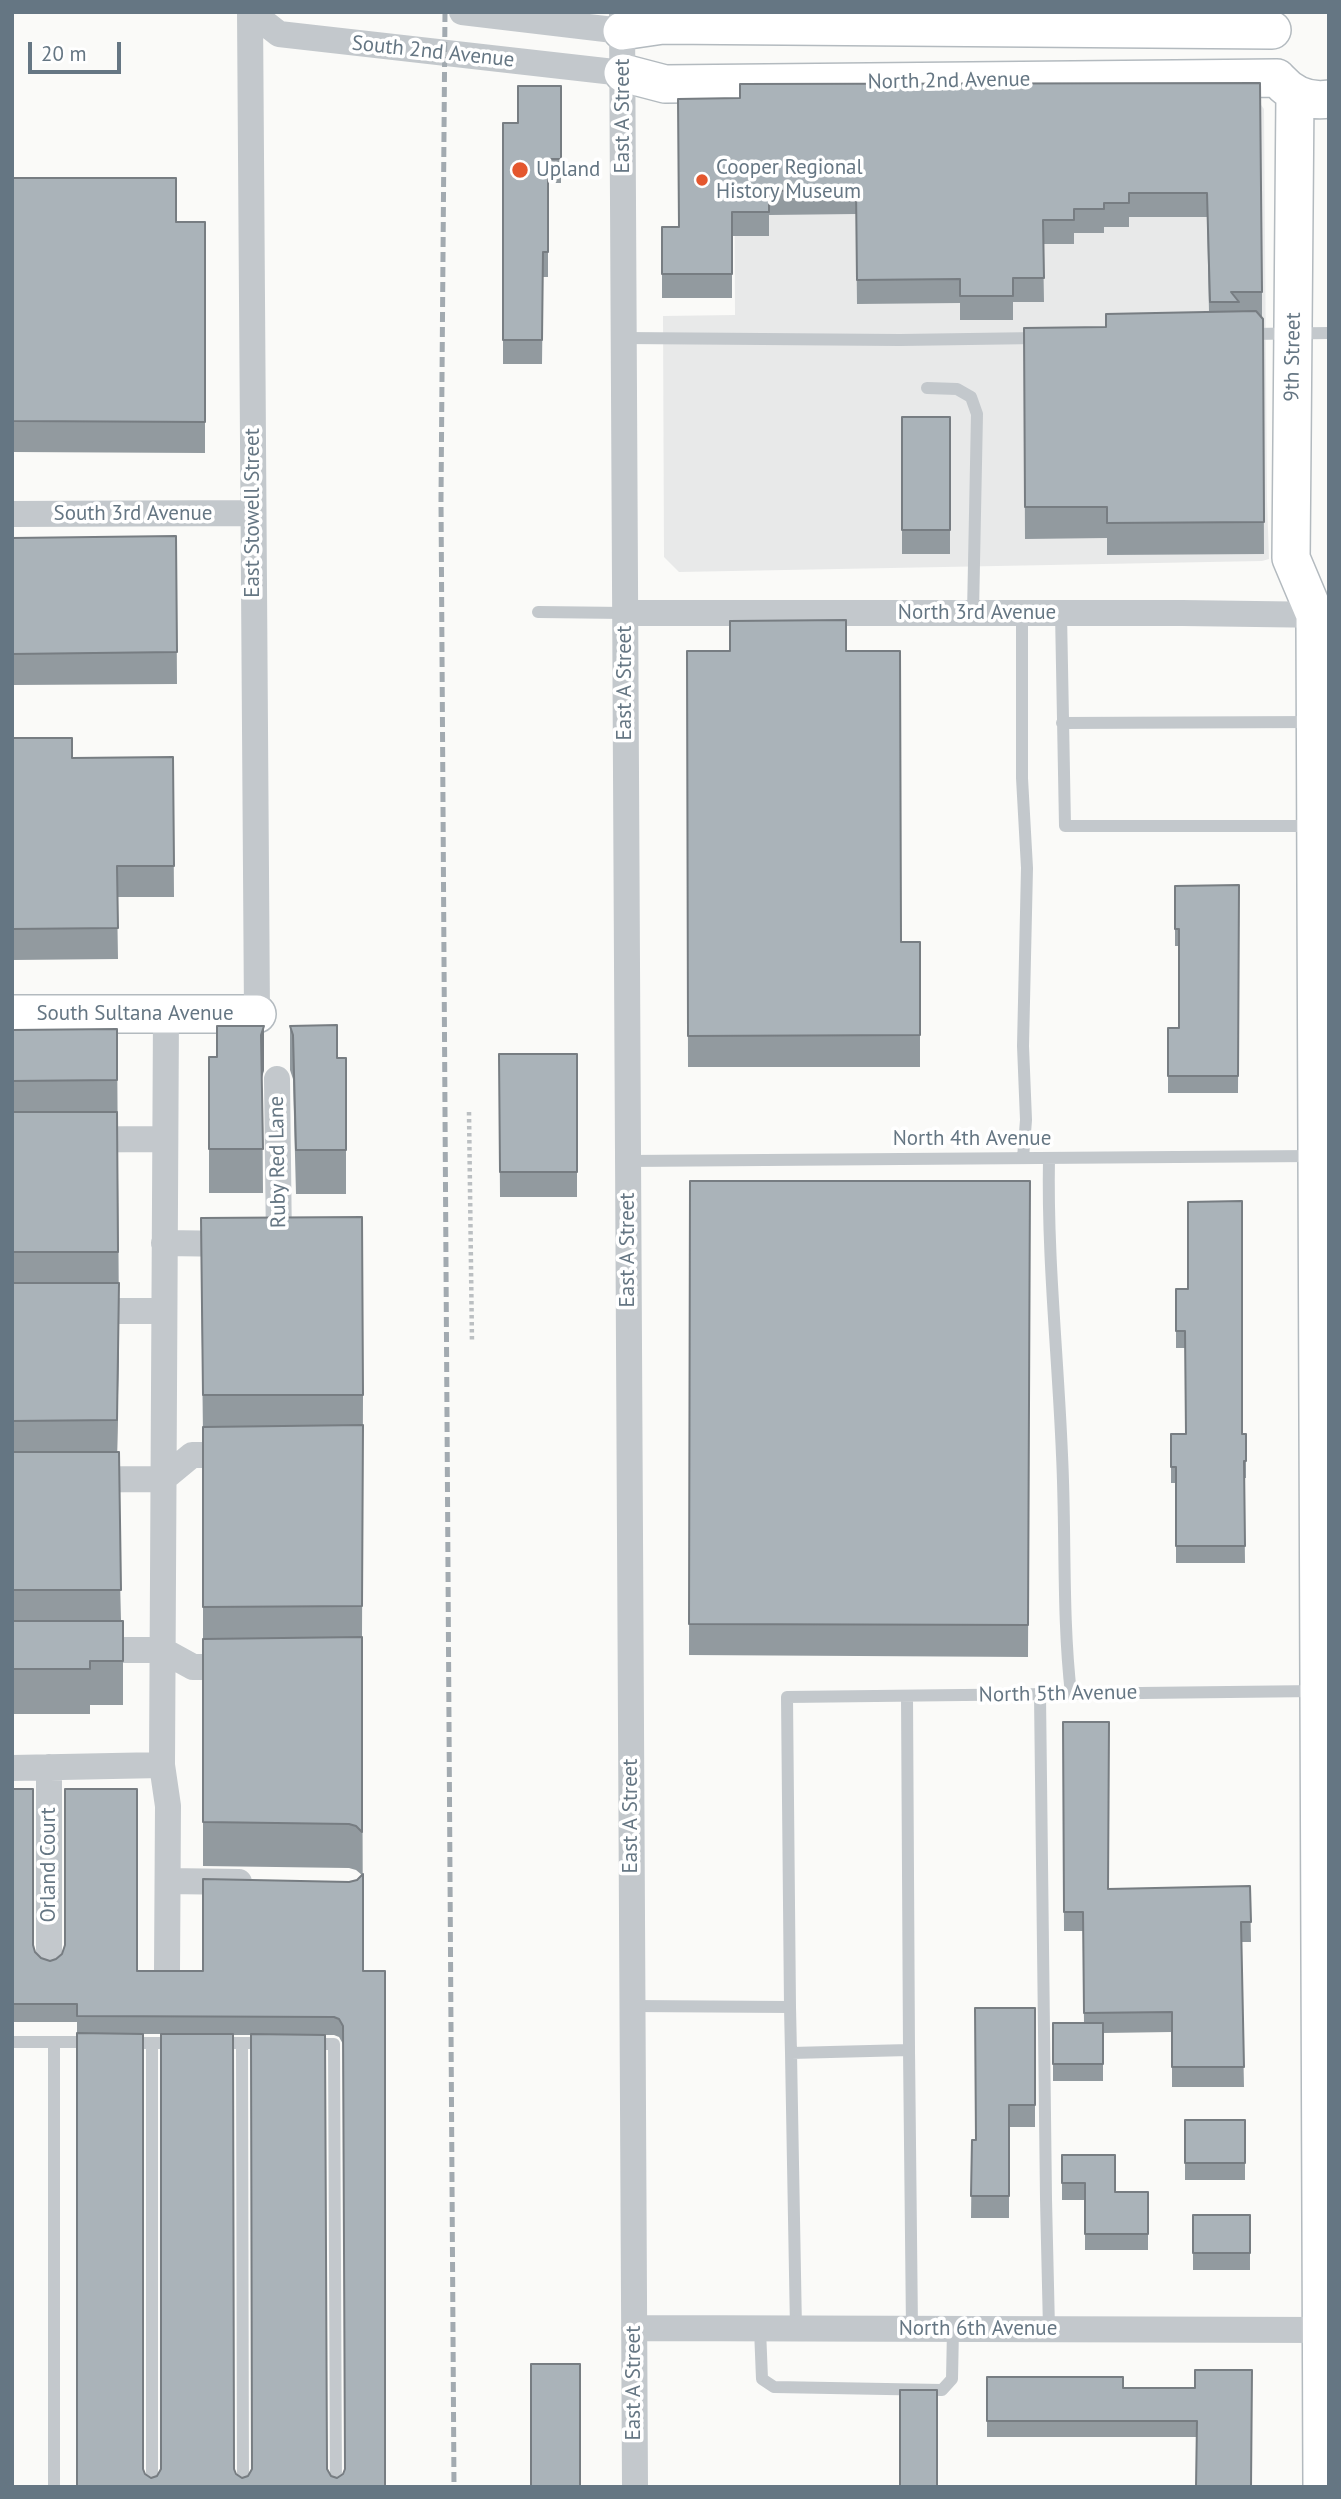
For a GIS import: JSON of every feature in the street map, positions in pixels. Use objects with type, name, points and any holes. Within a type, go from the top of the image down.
[{"type":"street","name":"South 2nd Avenue","points":[[251,12],[279,34],[623,73]]},
{"type":"street","name":"East Stowell Street","points":[[251,12],[257,1014]]},
{"type":"street","name":"South 2nd Avenue","points":[[462,12],[622,22]]},
{"type":"street","points":[[622,22],[663,25],[1277,21]]},
{"type":"street","name":"9th Street","points":[[1277,21],[1268,54],[1300,90],[1293,333],[1291,558],[1324,607],[1315,722],[1322,759],[1315,825],[1322,885],[1322,1083],[1317,1156],[1324,1691],[1324,2473]]},
{"type":"street","name":"East A Street","points":[[622,22],[635,2487]]},
{"type":"street","name":"North 2nd Avenue","points":[[623,73],[665,84],[1300,90]]},
{"type":"street","name":"South 3rd Avenue","points":[[12,514],[253,513]]},
{"type":"street","name":"North 3rd Avenue","points":[[625,613],[1061,613],[1324,607]]},
{"type":"street","name":"South Sultana Avenue","points":[[12,1014],[257,1014]]},
{"type":"street","points":[[166,1014],[162,1765],[167,1807],[167,1971]]},
{"type":"street","name":"Ruby Red Lane","points":[[277,1079],[279,1244]]},
{"type":"street","points":[[12,1140],[165,1139]]},
{"type":"street","points":[[164,1243],[306,1244]]},
{"type":"street","points":[[12,1311],[164,1311]]},
{"type":"street","points":[[12,1480],[163,1479],[192,1455],[257,1455]]},
{"type":"street","points":[[67,1650],[162,1650],[193,1667],[263,1667]]},
{"type":"street","points":[[12,1768],[162,1765]]},
{"type":"street","name":"Orland Court","points":[[49,1767],[49,1963]]},
{"type":"street","points":[[167,1881],[265,1883]]},
{"type":"street","name":"North 6th Avenue","points":[[634,2328],[1322,2330]]},
{"type":"lane","points":[[1240,334],[1329,333]]},
{"type":"lane","points":[[624,338],[1050,338]]},
{"type":"lane","points":[[927,388],[957,389],[971,397],[977,414],[973,613]]},
{"type":"lane","points":[[538,612],[625,613]]},
{"type":"lane","points":[[1022,613],[1022,778],[1027,868],[1023,1046],[1026,1120],[1023,1158]]},
{"type":"lane","points":[[1061,613],[1065,826],[1315,825]]},
{"type":"lane","points":[[1062,723],[1315,722]]},
{"type":"lane","name":"North 4th Avenue","points":[[628,1161],[1317,1156]]},
{"type":"lane","points":[[1049,1158],[1048,1218],[1063,1457],[1067,1655],[1071,1694]]},
{"type":"lane","name":"North 5th Avenue","points":[[790,2007],[787,1697],[1324,1691]]},
{"type":"lane","points":[[1040,1695],[1049,2329]]},
{"type":"lane","points":[[907,1696],[912,2329]]},
{"type":"lane","points":[[632,2006],[790,2007],[796,2329]]},
{"type":"lane","points":[[12,2042],[334,2044],[335,2487]]},
{"type":"lane","points":[[54,2042],[54,2487]]},
{"type":"lane","points":[[152,2043],[152,2487]]},
{"type":"lane","points":[[242,2043],[243,2487]]},
{"type":"lane","points":[[791,2053],[909,2050]]},
{"type":"lane","points":[[760,2329],[762,2379],[774,2387],[942,2390],[952,2379],[953,2329]]},
{"type":"path","points":[[469,1112],[472,1343]]},
{"type":"shaded area","points":[[1259,102],[1264,109],[1269,559],[679,572],[664,557],[663,316],[735,315],[734,112]]},
{"type":"building","points":[[1260,83],[1262,292],[1231,292],[1239,302],[1210,302],[1207,193],[1129,193],[1129,203],[1104,203],[1104,209],[1074,209],[1074,220],[1043,220],[1044,278],[1013,278],[1013,296],[960,296],[960,279],[857,280],[856,190],[769,191],[769,212],[732,212],[732,274],[662,274],[662,227],[679,227],[678,99],[740,98],[740,84]]},
{"type":"building","points":[[518,86],[561,86],[561,159],[548,159],[548,252],[543,252],[542,340],[503,340],[503,123],[518,123]]},
{"type":"building","points":[[12,178],[176,178],[176,222],[205,222],[205,422],[12,421]]},
{"type":"building","points":[[1256,311],[1263,319],[1264,522],[1107,523],[1107,507],[1025,507],[1024,328],[1106,327],[1106,314]]},
{"type":"building","points":[[902,417],[950,417],[950,530],[902,530]]},
{"type":"building","points":[[176,536],[177,652],[12,654],[12,538]]},
{"type":"building","points":[[846,620],[846,651],[900,651],[901,942],[920,942],[920,1035],[688,1036],[687,651],[730,651],[730,621]]},
{"type":"building","points":[[12,738],[72,738],[72,758],[173,757],[174,866],[117,866],[118,928],[12,929]]},
{"type":"building","points":[[1239,885],[1238,1076],[1168,1076],[1168,1028],[1179,1028],[1179,929],[1175,929],[1175,886]]},
{"type":"building","points":[[337,1025],[337,1058],[346,1058],[346,1150],[296,1150],[293,1035],[290,1026]]},
{"type":"building","points":[[217,1026],[264,1026],[261,1035],[263,1149],[209,1149],[209,1057],[217,1057]]},
{"type":"building","points":[[117,1029],[117,1080],[12,1081],[12,1030]]},
{"type":"building","points":[[499,1054],[577,1054],[577,1172],[500,1172]]},
{"type":"building","points":[[12,1112],[117,1112],[118,1252],[12,1252]]},
{"type":"building","points":[[690,1181],[1030,1181],[1028,1625],[689,1624]]},
{"type":"building","points":[[1242,1201],[1245,1546],[1176,1546],[1176,1467],[1171,1467],[1171,1434],[1186,1434],[1185,1331],[1176,1331],[1176,1289],[1188,1289],[1188,1202]]},
{"type":"building","points":[[362,1217],[363,1395],[203,1395],[201,1218]]},
{"type":"building","points":[[12,1283],[119,1283],[117,1420],[12,1421]]},
{"type":"building","points":[[363,1425],[362,1606],[203,1607],[203,1427]]},
{"type":"building","points":[[12,1452],[119,1452],[121,1590],[12,1590]]},
{"type":"building","points":[[12,1621],[123,1621],[123,1661],[90,1661],[90,1669],[12,1669]]},
{"type":"building","points":[[362,1637],[362,1832],[349,1824],[203,1822],[203,1639]]},
{"type":"building","points":[[1063,1722],[1109,1722],[1108,1889],[1250,1886],[1251,1922],[1241,1922],[1244,2067],[1172,2067],[1172,2012],[1084,2013],[1083,1912],[1064,1912]]},
{"type":"building","points":[[12,1789],[33,1789],[33,1945],[41,1958],[50,1961],[62,1954],[65,1945],[65,1789],[137,1789],[137,1971],[203,1971],[203,1879],[349,1882],[357,1880],[363,1874],[363,1971],[385,1971],[385,2487],[77,2487],[77,2033],[143,2034],[143,2469],[151,2478],[157,2476],[161,2469],[161,2034],[233,2034],[234,2469],[242,2478],[248,2476],[252,2469],[251,2034],[325,2035],[327,2469],[331,2476],[337,2478],[345,2469],[343,2026],[339,2019],[334,2017],[77,2016],[77,2004],[12,2004]]},
{"type":"building","points":[[975,2008],[1035,2008],[1035,2105],[1009,2105],[1009,2196],[971,2196],[972,2140],[976,2140]]},
{"type":"building","points":[[1053,2023],[1103,2023],[1103,2064],[1053,2064]]},
{"type":"building","points":[[1185,2120],[1245,2120],[1245,2163],[1185,2163]]},
{"type":"building","points":[[1062,2155],[1115,2155],[1115,2192],[1148,2192],[1148,2234],[1085,2234],[1085,2183],[1062,2183]]},
{"type":"building","points":[[1193,2215],[1250,2215],[1250,2253],[1193,2253]]},
{"type":"building","points":[[531,2364],[580,2364],[580,2487],[531,2487]]},
{"type":"building","points":[[1195,2370],[1252,2370],[1251,2487],[1196,2487],[1197,2421],[987,2421],[987,2377],[1123,2377],[1123,2388],[1195,2388]]},
{"type":"building","points":[[900,2390],[937,2390],[937,2487],[900,2487]]},
{"type":"railway","points":[[445,12],[441,500],[454,2487]]},
{"type":"place","name":"Upland","points":[[520,170]]},
{"type":"place","name":"Cooper Regional History Museum","points":[[702,180]]}]
